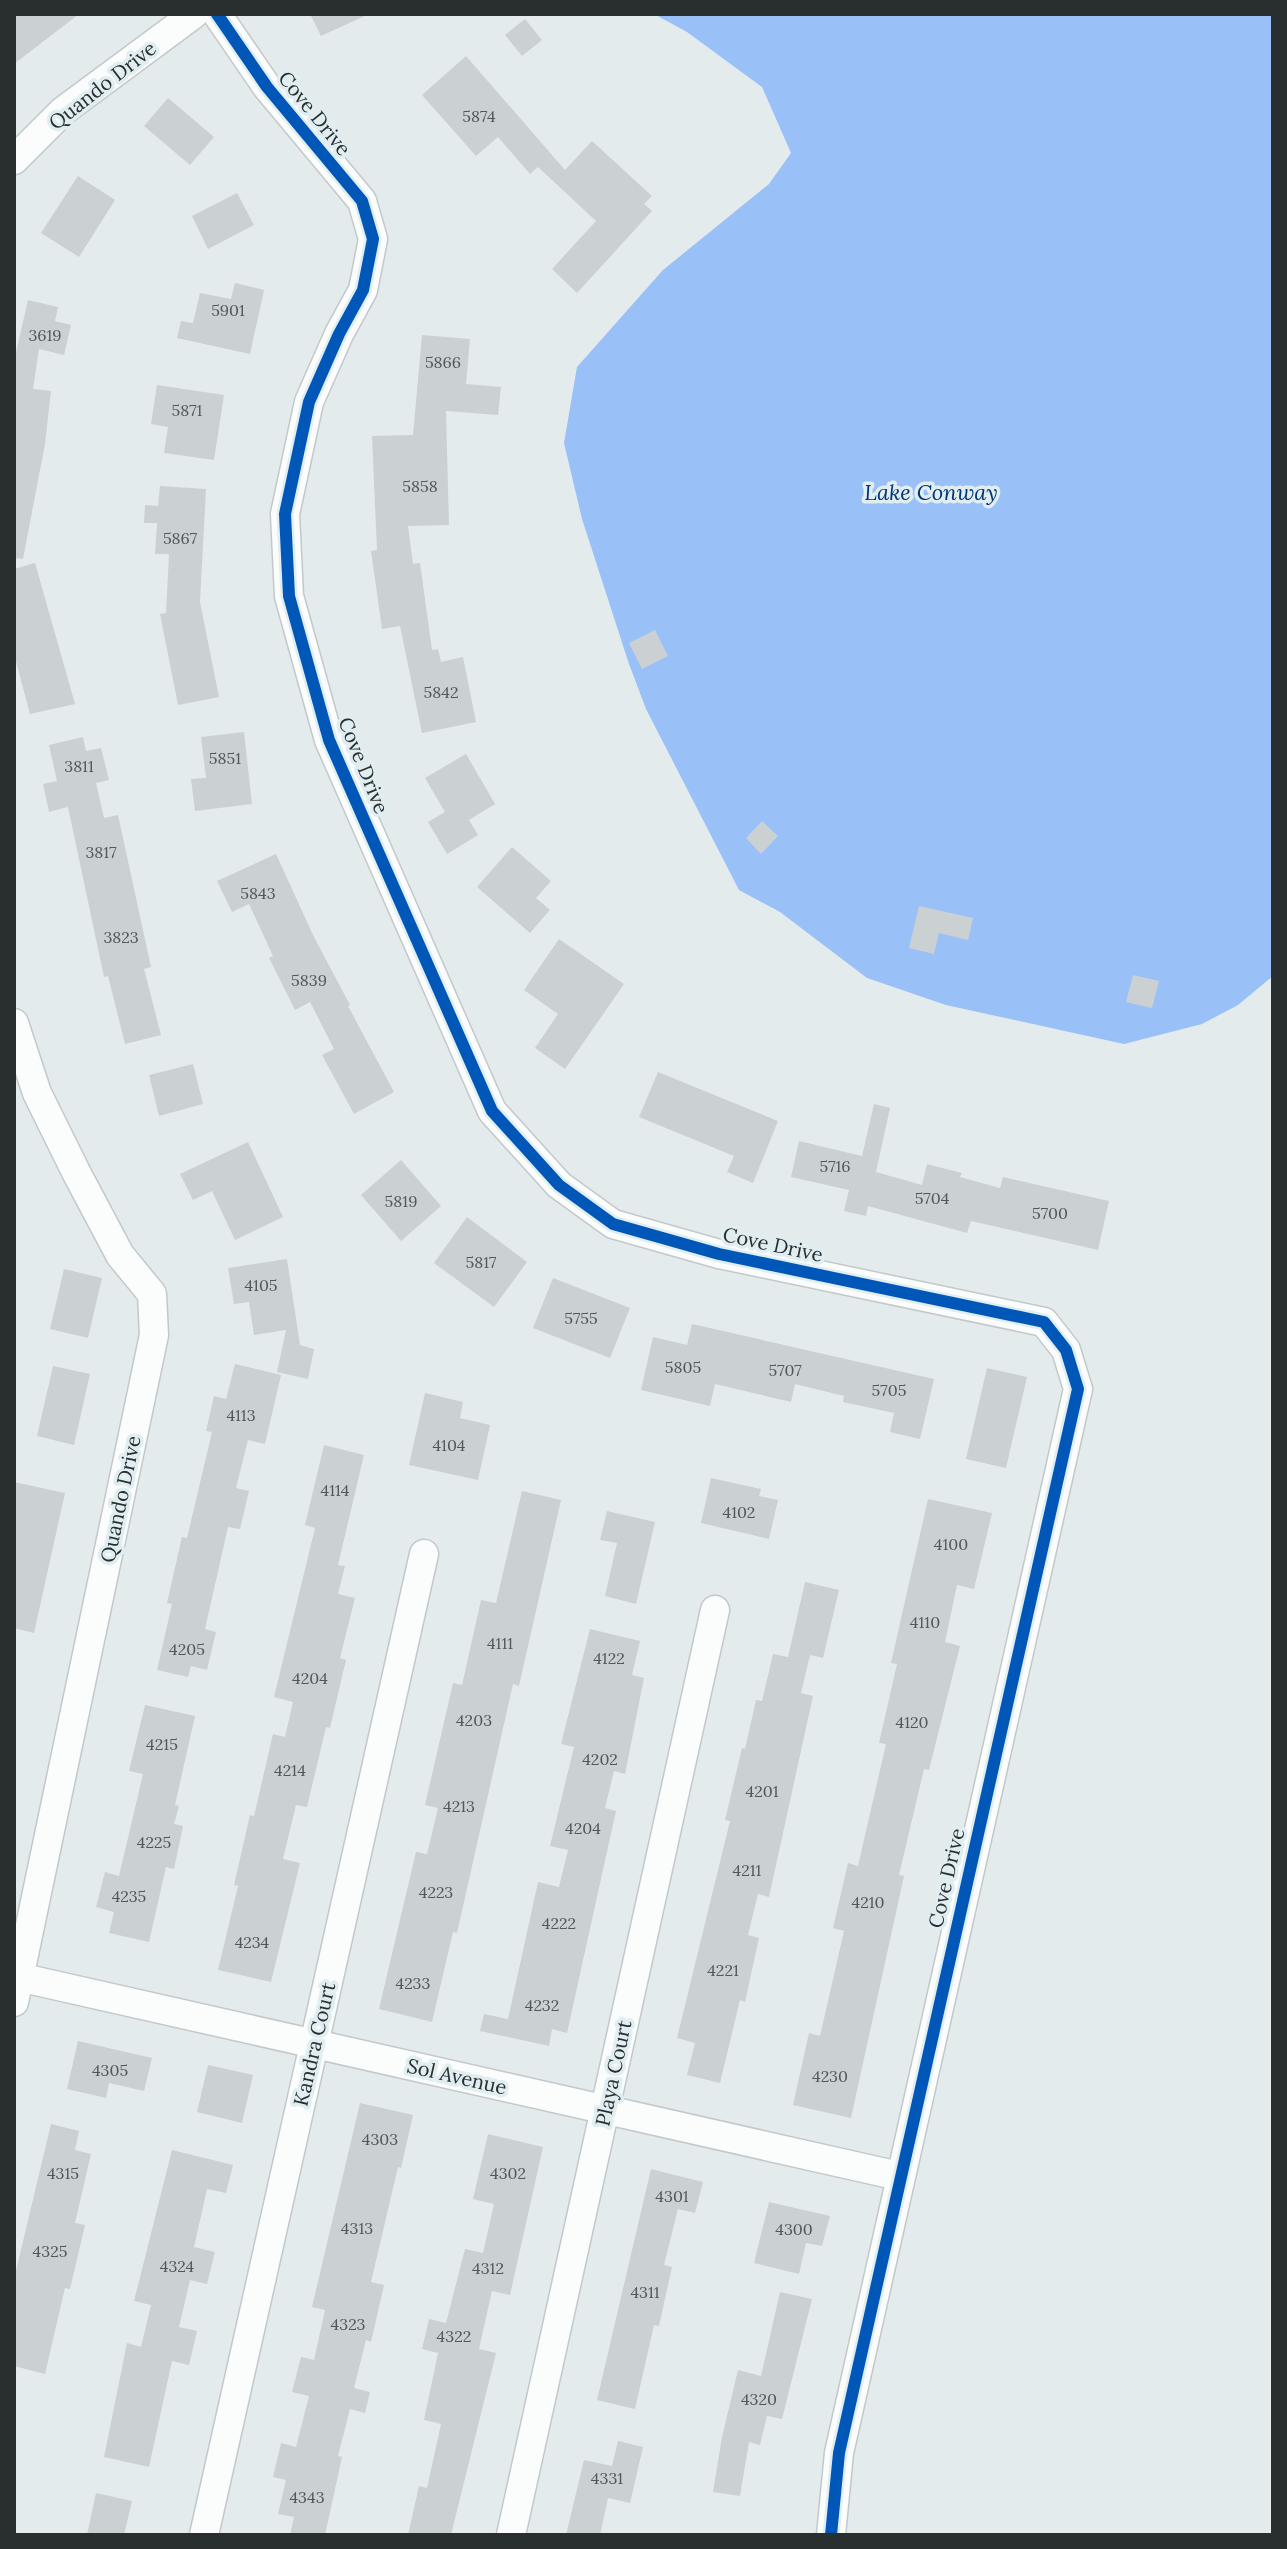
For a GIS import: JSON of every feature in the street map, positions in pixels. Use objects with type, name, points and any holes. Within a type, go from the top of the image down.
[{"type":"street","name":"Quando Drive","points":[[14,160],[63,111],[194,14]]},
{"type":"street","name":"Cove Drive","points":[[217,14],[267,87],[362,201],[373,239],[363,290],[339,334],[309,402],[285,514],[289,596],[329,740],[492,1111],[559,1185],[613,1224],[719,1254],[1044,1322],[1066,1350],[1078,1389],[839,2453],[831,2535]]},
{"type":"street","name":"Quando Drive","points":[[14,1025],[37,1093],[76,1172],[120,1255],[152,1294],[154,1335],[16,1985]]},
{"type":"street","name":"Kandra Court","points":[[204,2535],[424,1554]]},
{"type":"street","name":"Playa Court","points":[[511,2535],[715,1610]]},
{"type":"street","name":"Sol Avenue","points":[[16,1985],[314,2044],[899,2176]]},
{"type":"water","name":"Lake Conway","points":[[654,14],[1273,14],[1273,976],[1238,1005],[1202,1024],[1124,1044],[946,1005],[867,978],[780,912],[739,890],[646,709],[582,519],[564,443],[577,367],[663,270],[769,184],[791,153],[762,87],[687,32]]},
{"type":"building","points":[[14,14],[79,14],[14,64]]},
{"type":"building","points":[[310,14],[369,14],[321,36]]},
{"type":"building","points":[[525,19],[542,40],[522,56],[505,35]]},
{"type":"building","points":[[466,56],[565,170],[592,141],[652,196],[644,204],[652,211],[577,293],[552,269],[596,221],[538,167],[530,174],[498,137],[476,156],[422,95]]},
{"type":"building","points":[[168,98],[214,137],[190,165],[144,126]]},
{"type":"building","points":[[78,176],[115,200],[79,257],[41,233]]},
{"type":"building","points":[[237,193],[254,225],[208,249],[192,216]]},
{"type":"building","points":[[235,283],[264,290],[250,354],[177,338],[181,321],[193,323],[200,293],[231,299]]},
{"type":"building","points":[[28,300],[58,307],[55,321],[71,325],[64,355],[39,349],[33,389],[51,391],[45,444],[23,559],[14,558],[14,361]]},
{"type":"building","points":[[422,335],[470,339],[466,384],[501,387],[498,415],[446,411],[449,525],[408,526],[413,564],[420,563],[432,650],[438,649],[441,662],[463,657],[476,722],[422,733],[400,626],[382,629],[371,551],[377,550],[372,436],[413,435]]},
{"type":"building","points":[[157,385],[224,395],[214,460],[164,453],[168,427],[151,424]]},
{"type":"building","points":[[160,486],[206,489],[200,602],[219,697],[178,705],[160,614],[166,613],[169,554],[155,554],[157,523],[144,523],[145,505],[158,506]]},
{"type":"building","points":[[35,563],[75,704],[30,714],[14,654],[14,569]]},
{"type":"building","points":[[655,630],[668,656],[642,669],[629,643]]},
{"type":"building","points":[[244,732],[252,804],[195,811],[191,779],[206,778],[201,737]]},
{"type":"building","points":[[83,737],[86,751],[101,748],[109,780],[96,783],[104,818],[118,815],[151,967],[144,969],[161,1035],[125,1044],[108,976],[104,977],[68,807],[49,812],[43,784],[57,781],[49,745]]},
{"type":"building","points":[[466,754],[495,804],[469,820],[478,835],[447,854],[428,822],[445,812],[425,778]]},
{"type":"building","points":[[762,821],[778,836],[761,854],[746,838]]},
{"type":"building","points":[[512,847],[551,881],[536,898],[550,910],[530,933],[477,887]]},
{"type":"building","points":[[276,854],[348,1006],[394,1092],[354,1114],[322,1055],[334,1049],[310,1002],[295,1010],[269,958],[273,956],[249,904],[232,912],[217,881]]},
{"type":"building","points":[[919,906],[973,918],[968,940],[939,933],[934,954],[909,948]]},
{"type":"building","points":[[559,939],[624,984],[565,1069],[535,1048],[558,1014],[524,990]]},
{"type":"building","points":[[1133,975],[1159,981],[1152,1008],[1126,1002]]},
{"type":"building","points":[[193,1064],[203,1104],[159,1116],[149,1075]]},
{"type":"building","points":[[658,1072],[778,1121],[753,1183],[727,1172],[734,1156],[639,1117]]},
{"type":"building","points":[[874,1104],[890,1108],[876,1172],[922,1185],[927,1164],[1000,1188],[1003,1177],[1109,1201],[1098,1250],[971,1221],[967,1233],[868,1206],[866,1216],[844,1211],[849,1190],[791,1177],[799,1141],[862,1156]]},
{"type":"building","points":[[248,1142],[283,1217],[235,1240],[212,1191],[193,1200],[180,1174]]},
{"type":"building","points":[[401,1160],[441,1206],[401,1241],[361,1195]]},
{"type":"building","points":[[467,1217],[527,1262],[494,1307],[434,1263]]},
{"type":"building","points":[[287,1259],[300,1345],[314,1349],[308,1379],[277,1372],[286,1330],[254,1335],[249,1302],[234,1304],[228,1268]]},
{"type":"building","points":[[64,1269],[102,1278],[88,1338],[50,1329]]},
{"type":"building","points":[[553,1278],[630,1308],[610,1358],[533,1328]]},
{"type":"building","points":[[692,1324],[934,1379],[920,1439],[890,1432],[894,1413],[843,1402],[844,1396],[795,1384],[791,1402],[715,1384],[710,1406],[641,1390],[653,1337],[687,1345]]},
{"type":"building","points":[[235,1364],[281,1375],[265,1444],[248,1440],[236,1488],[249,1491],[240,1529],[228,1527],[205,1629],[216,1632],[207,1670],[191,1666],[188,1677],[157,1670],[172,1604],[167,1603],[182,1537],[187,1538],[212,1432],[206,1431],[214,1396],[226,1399]]},
{"type":"building","points":[[53,1366],[90,1374],[74,1445],[37,1436]]},
{"type":"building","points":[[987,1368],[1027,1377],[1006,1468],[966,1459]]},
{"type":"building","points":[[425,1393],[463,1402],[460,1418],[490,1425],[478,1480],[409,1465]]},
{"type":"building","points":[[324,1445],[364,1455],[338,1565],[345,1566],[338,1594],[355,1598],[340,1658],[346,1660],[330,1728],[326,1727],[307,1807],[296,1805],[283,1859],[300,1863],[271,1982],[218,1970],[238,1886],[234,1885],[250,1815],[254,1816],[273,1734],[285,1737],[293,1702],[274,1697],[315,1528],[305,1525]]},
{"type":"building","points":[[711,1478],[761,1489],[759,1496],[778,1500],[769,1539],[701,1523]]},
{"type":"building","points":[[14,1482],[65,1493],[34,1633],[14,1628]]},
{"type":"building","points":[[522,1491],[561,1500],[519,1686],[513,1684],[457,1933],[453,1932],[432,2022],[379,2009],[416,1852],[427,1854],[438,1808],[425,1805],[453,1683],[462,1685],[481,1600],[496,1603]]},
{"type":"building","points":[[928,1499],[992,1513],[974,1589],[957,1585],[945,1642],[960,1646],[929,1770],[924,1769],[899,1875],[904,1876],[851,2118],[793,2105],[809,2033],[820,2036],[844,1931],[833,1928],[848,1863],[858,1866],[886,1744],[879,1743],[897,1664],[891,1663]]},
{"type":"building","points":[[607,1511],[655,1522],[636,1604],[605,1596],[617,1543],[600,1540]]},
{"type":"building","points":[[805,1582],[839,1590],[823,1658],[810,1655],[801,1693],[813,1696],[769,1897],[758,1894],[748,1935],[759,1938],[745,2002],[740,2000],[720,2083],[687,2075],[695,2043],[677,2038],[730,1821],[725,1820],[742,1748],[745,1749],[756,1700],[762,1701],[773,1654],[788,1657]]},
{"type":"building","points":[[590,1629],[640,1641],[632,1675],[644,1678],[625,1774],[614,1771],[605,1808],[616,1811],[567,2033],[552,2029],[549,2046],[480,2031],[484,2014],[508,2019],[538,1882],[559,1887],[568,1850],[550,1846],[574,1747],[561,1744]]},
{"type":"building","points":[[145,1705],[195,1716],[175,1805],[179,1806],[174,1824],[183,1826],[174,1869],[166,1867],[149,1942],[109,1933],[114,1912],[96,1907],[105,1872],[119,1876],[143,1774],[129,1771]]},
{"type":"building","points":[[78,2041],[152,2058],[144,2091],[109,2083],[106,2098],[67,2089]]},
{"type":"building","points":[[208,2065],[253,2075],[242,2123],[197,2112]]},
{"type":"building","points":[[360,2103],[413,2115],[371,2282],[384,2285],[371,2342],[366,2340],[354,2388],[370,2392],[365,2413],[350,2409],[338,2456],[342,2457],[325,2535],[290,2535],[294,2517],[278,2514],[286,2480],[273,2477],[281,2443],[296,2447],[309,2396],[292,2392],[301,2357],[314,2360],[325,2310],[312,2307]]},
{"type":"building","points":[[51,2124],[79,2131],[75,2150],[91,2154],[75,2223],[85,2225],[70,2289],[65,2288],[45,2374],[14,2366],[14,2279]]},
{"type":"building","points":[[488,2134],[543,2147],[510,2295],[492,2291],[479,2349],[496,2353],[451,2535],[408,2535],[419,2486],[427,2488],[441,2424],[424,2420],[438,2353],[422,2349],[429,2319],[446,2323],[465,2249],[483,2253],[494,2204],[473,2199]]},
{"type":"building","points":[[172,2150],[233,2165],[226,2193],[207,2189],[194,2247],[215,2252],[207,2284],[190,2280],[179,2327],[197,2331],[189,2365],[172,2361],[149,2467],[104,2457],[127,2343],[141,2347],[151,2305],[134,2301]]},
{"type":"building","points":[[651,2169],[703,2182],[695,2213],[678,2209],[664,2265],[672,2267],[659,2326],[654,2325],[635,2409],[597,2400]]},
{"type":"building","points":[[769,2202],[830,2216],[822,2246],[806,2243],[799,2274],[754,2263]]},
{"type":"building","points":[[780,2292],[812,2299],[782,2419],[767,2416],[760,2445],[749,2442],[740,2496],[713,2492],[738,2370],[761,2376]]},
{"type":"building","points":[[618,2441],[643,2447],[630,2503],[608,2498],[600,2535],[566,2535],[584,2460],[612,2466]]},
{"type":"building","points":[[96,2493],[132,2501],[124,2535],[87,2535]]},
{"type":"cycle path","points":[[217,14],[267,87],[362,201],[373,239],[363,290],[339,334],[309,402],[285,514],[289,596],[329,740],[492,1111],[559,1185],[613,1224],[719,1254],[1044,1322],[1066,1350],[1078,1389],[839,2453],[831,2535]]}]
